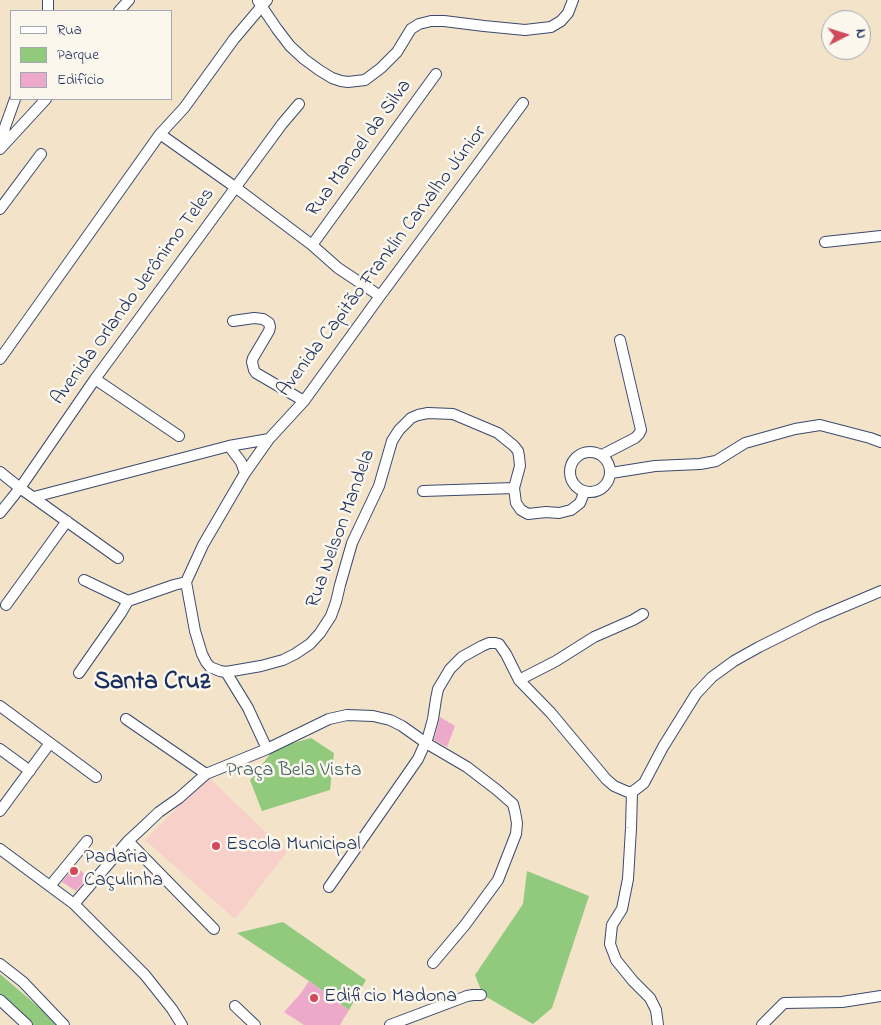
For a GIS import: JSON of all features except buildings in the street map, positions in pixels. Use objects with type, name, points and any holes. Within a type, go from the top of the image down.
[{"type":"street","points":[[119,10],[129,0]]},
{"type":"street","points":[[0,359],[160,134],[184,108],[262,2],[277,29],[290,46],[319,70],[332,78],[348,82],[365,80],[382,68],[397,52],[411,29],[420,24],[431,20],[525,30],[551,27],[561,21],[568,13],[573,0]]},
{"type":"street","name":"Rua Manoel da Silva","points":[[312,244],[436,74]]},
{"type":"street","points":[[1,148],[4,126],[15,100]]},
{"type":"street","points":[[1,148],[45,100]]},
{"type":"street","name":"Avenida Capitão Franklin Carvalho Júnior","points":[[186,582],[203,545],[245,473],[268,439],[304,401],[523,103]]},
{"type":"street","name":"Avenida Orlando Jerônimo Teles","points":[[0,513],[20,488],[95,379],[282,124],[299,104]]},
{"type":"street","points":[[160,134],[312,244],[338,268],[380,296]]},
{"type":"street","points":[[0,209],[42,154]]},
{"type":"street","points":[[826,242],[881,236]]},
{"type":"street","points":[[233,321],[254,318],[268,323],[269,331],[253,358],[254,370],[304,401]]},
{"type":"street","points":[[602,455],[635,438],[641,430],[620,340]]},
{"type":"street","points":[[95,379],[179,436]]},
{"type":"street","name":"Rua Nelson Mandela","points":[[228,671],[283,660],[310,644],[320,633],[331,616],[352,543],[379,486],[392,441],[399,430],[411,418],[418,414],[428,413],[453,414],[498,433],[518,451],[520,466],[514,488]]},
{"type":"street","points":[[611,473],[655,466],[700,464],[716,461],[745,443],[795,429],[820,425],[881,442]]},
{"type":"street","points":[[34,497],[229,446],[268,439]]},
{"type":"street","points":[[229,446],[241,462],[245,473]]},
{"type":"street","points":[[585,452],[594,452],[602,455],[607,460],[611,473],[605,486],[599,491],[591,493],[584,492],[576,487],[571,480],[570,471],[572,463],[577,456],[585,452]]},
{"type":"street","points":[[0,472],[118,558]]},
{"type":"street","points":[[423,490],[514,488],[518,507],[528,514],[559,513],[571,510],[580,503],[584,492]]},
{"type":"street","points":[[6,605],[66,521]]},
{"type":"street","points":[[84,580],[128,601]]},
{"type":"street","points":[[79,673],[128,601],[186,582],[195,631],[202,654],[210,667],[220,671],[228,671],[267,749]]},
{"type":"street","points":[[329,887],[418,759],[426,742],[433,719],[438,689],[450,670],[462,658],[482,646],[495,642],[499,644],[519,680],[606,778],[614,786],[632,792],[644,783],[663,747],[696,694],[712,677],[734,661],[759,647],[817,618],[881,591]]},
{"type":"street","points":[[519,680],[556,661],[594,637],[634,620],[643,614]]},
{"type":"street","points":[[0,706],[96,777]]},
{"type":"street","points":[[74,904],[128,841],[206,774],[267,749],[329,719],[359,714],[373,716],[390,720],[402,726],[467,767],[512,804],[515,812],[516,834],[498,880],[464,926],[433,963]]},
{"type":"street","points":[[126,719],[206,774]]},
{"type":"street","points":[[0,811],[50,743]]},
{"type":"street","points":[[0,749],[30,771]]},
{"type":"street","points":[[632,792],[628,879],[622,909],[612,925],[610,944],[616,960],[650,998],[656,1010],[658,1025]]},
{"type":"street","points":[[50,886],[87,841]]},
{"type":"street","points":[[128,841],[214,928]]},
{"type":"street","points":[[0,849],[74,904],[145,975],[182,1025]]},
{"type":"street","points":[[0,964],[23,982],[64,1025]]},
{"type":"street","points":[[390,1025],[467,996],[481,995]]},
{"type":"street","points":[[762,1025],[784,1003],[842,1002],[881,996]]},
{"type":"street","points":[[0,1000],[27,1025]]},
{"type":"street","points":[[235,1006],[255,1025]]},
{"type":"shaded area","name":"Escola Municipal","points":[[208,777],[287,852],[235,919],[145,840]]},
{"type":"green space","name":"Praça Bela Vista","points":[[311,738],[334,753],[330,790],[262,811],[250,780],[275,748]]},
{"type":"green space","points":[[527,871],[589,896],[552,1008],[533,1024],[483,995],[475,975],[523,904]]},
{"type":"green space","points":[[283,922],[366,980],[349,1010],[237,933]]},
{"type":"green space","points":[[0,974],[58,1025],[33,1025],[24,1015],[0,996]]},
{"type":"place","name":"Escola Municipal","points":[[216,846]]},
{"type":"place","name":"Padaria Caçulinha","points":[[74,871]]},
{"type":"place","name":"Edificio Madona","points":[[314,998]]},
{"type":"district","name":"Santa Cruz","points":[[152,684]]}]
